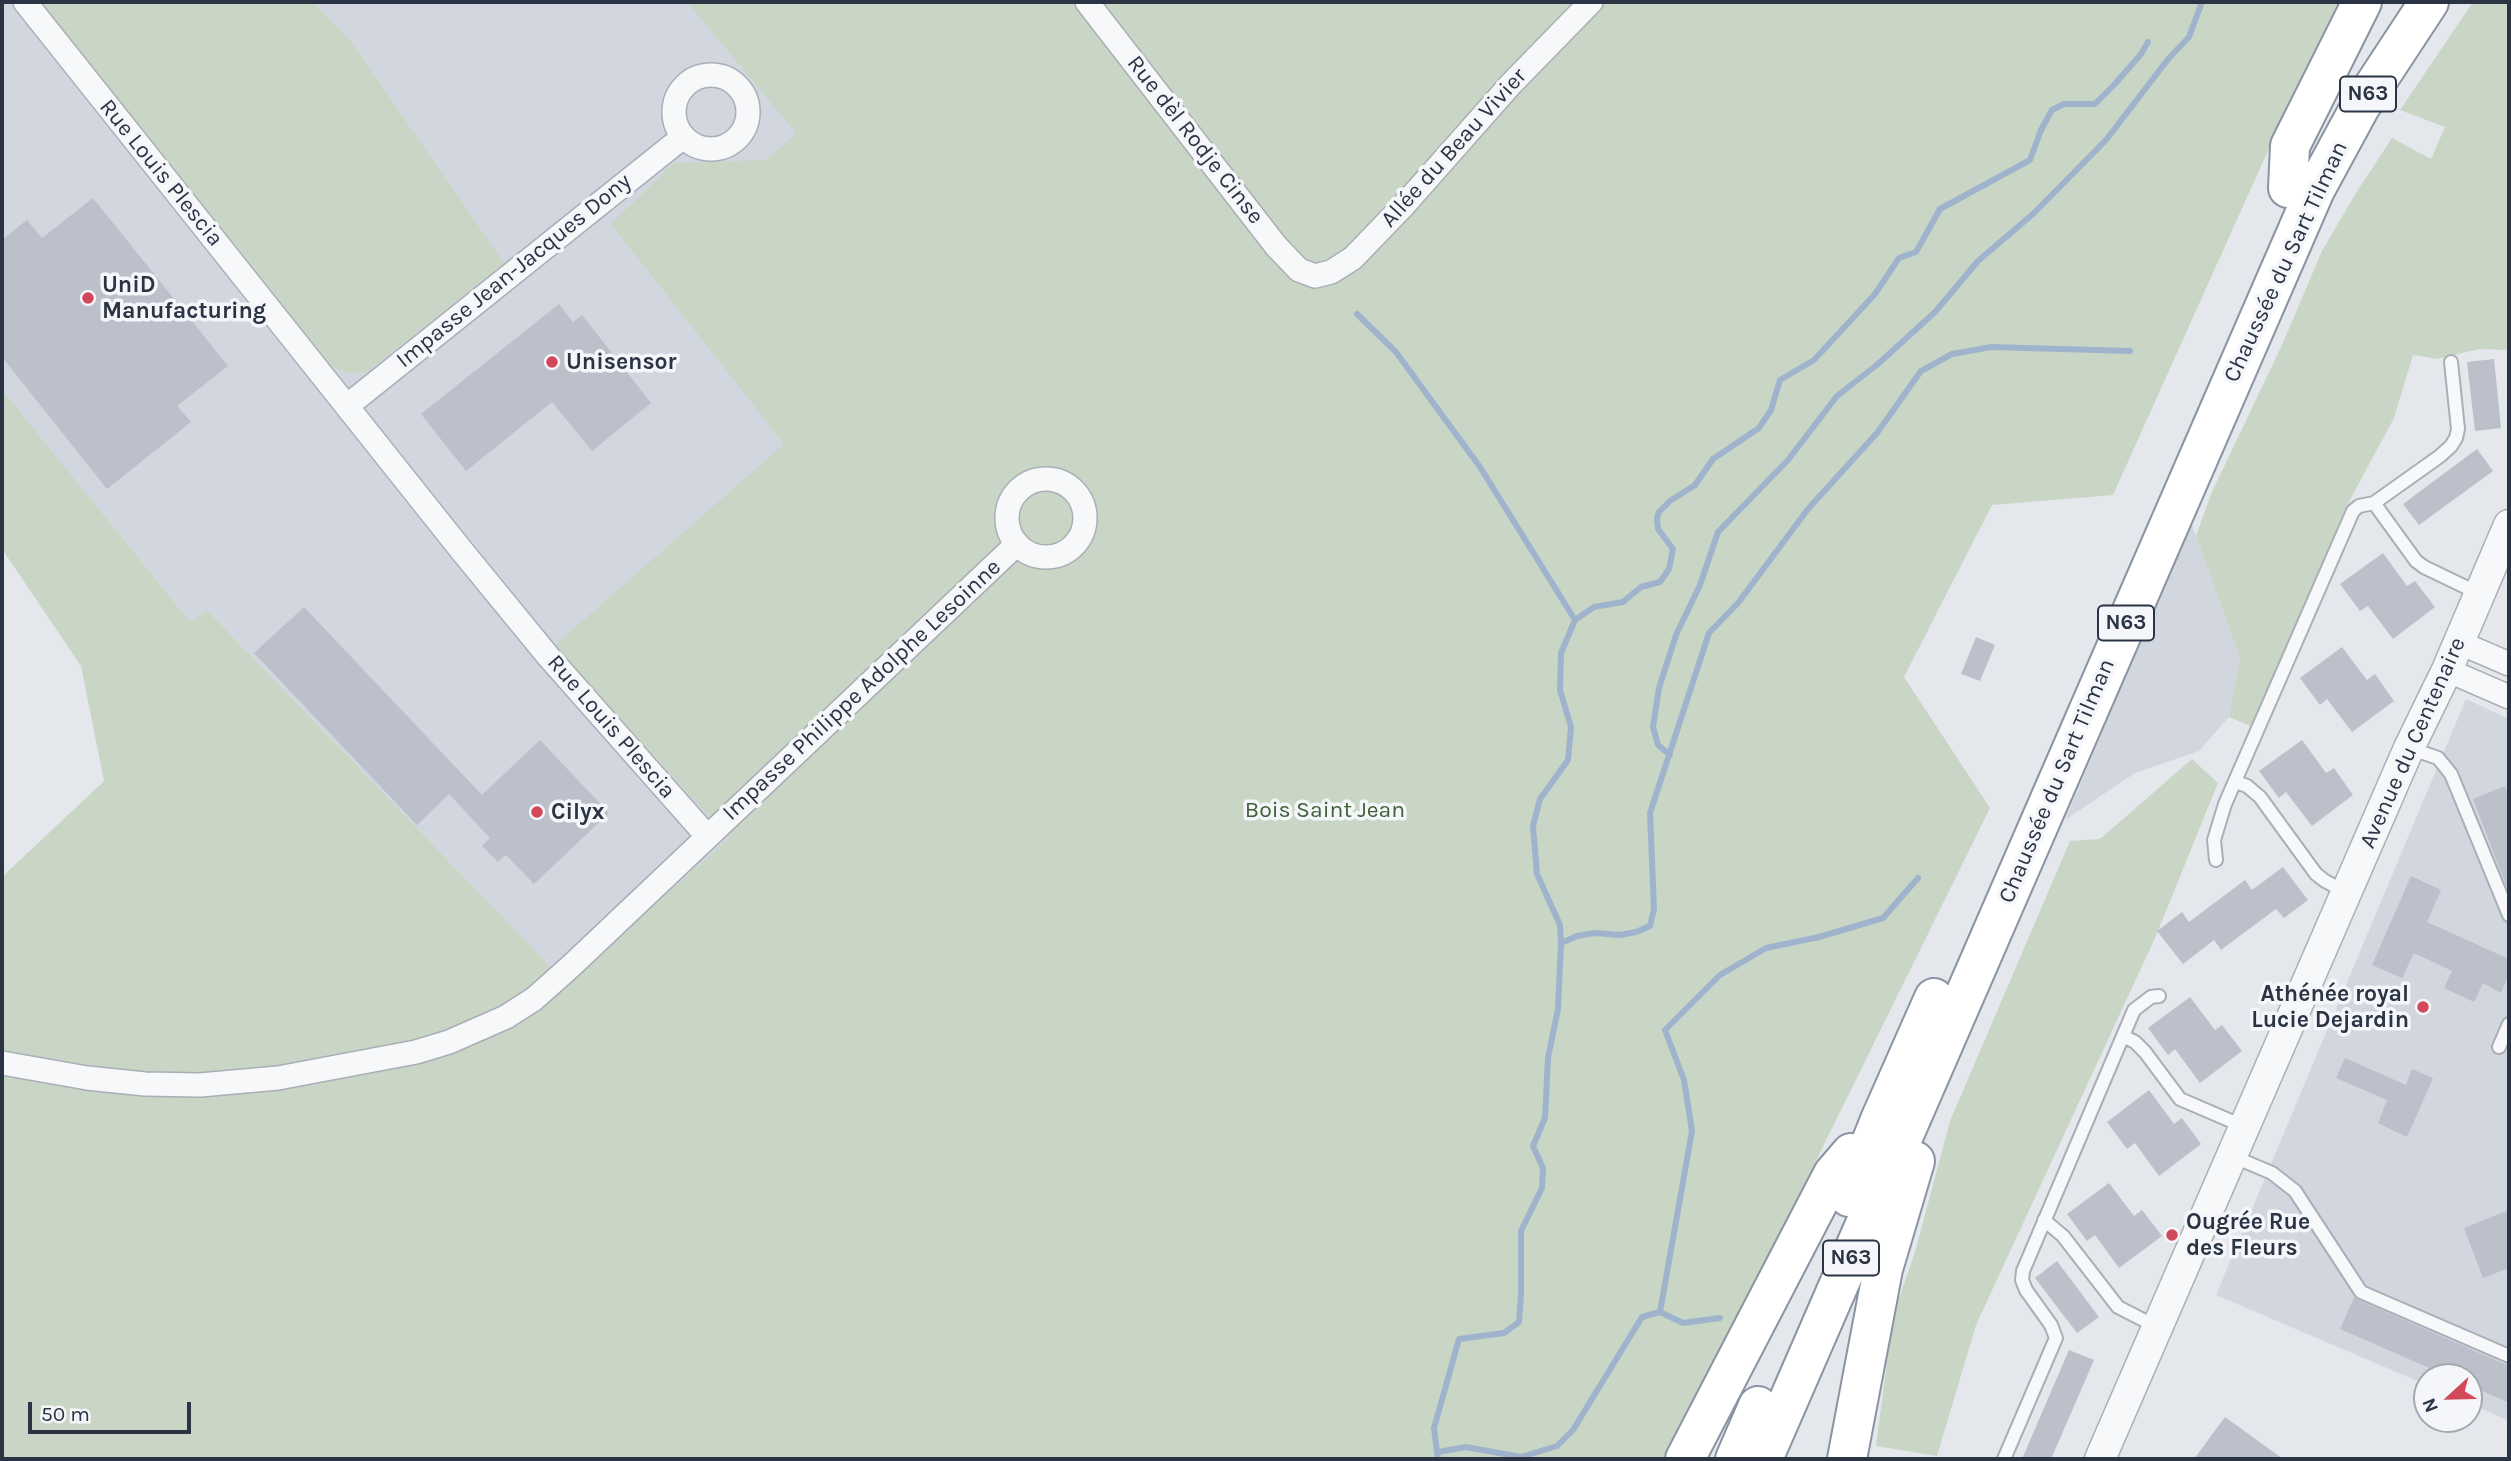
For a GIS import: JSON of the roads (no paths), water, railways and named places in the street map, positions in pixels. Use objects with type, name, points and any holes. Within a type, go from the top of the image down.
[{"type":"highway","points":[[2288,188],[2290,146],[2362,2]]},
{"type":"highway","name":"Chaussée du Sart Tilman","points":[[1735,1459],[1838,1225],[1880,1120],[2288,188],[2338,97],[2399,2]]},
{"type":"highway","name":"Chaussée du Sart Tilman","points":[[1763,1459],[2315,190],[2360,107],[2429,2]]},
{"type":"highway","points":[[1847,1459],[1883,1269],[1929,1112],[1938,1056]]},
{"type":"highway","points":[[1685,1459],[1833,1174],[1880,1120]]},
{"type":"street","name":"Rue Louis Plescia","points":[[25,2],[548,656],[707,836]]},
{"type":"street","name":"Rue dèl Rodje Cinse","points":[[1087,2],[1276,246],[1292,264],[1307,274]]},
{"type":"street","name":"Allée du Beau Vivier","points":[[1307,274],[1315,276],[1331,272],[1353,258],[1405,204],[1511,84],[1591,2]]},
{"type":"street","name":"Impasse Jean-Jacques Dony","points":[[347,406],[683,137]]},
{"type":"street","name":"Avenue du Centenaire","points":[[2100,1459],[2409,748],[2447,670],[2509,525]]},
{"type":"street","name":"Impasse Philippe Adolphe Lesoinne","points":[[707,836],[1017,544]]},
{"type":"street","points":[[2459,642],[2509,664]]},
{"type":"street","points":[[2447,670],[2509,697]]},
{"type":"street","points":[[2,1063],[133,1083],[200,1085],[278,1079],[372,1062],[449,1042],[506,1017],[534,999],[707,836]]},
{"type":"lane","points":[[2216,860],[2214,840],[2218,822],[2353,511],[2359,506],[2374,503],[2446,451],[2456,438],[2458,429],[2451,362]]},
{"type":"lane","points":[[2374,503],[2416,561],[2478,593]]},
{"type":"lane","points":[[2409,748],[2438,758],[2451,774],[2509,915]]},
{"type":"lane","points":[[2236,782],[2260,797],[2316,874],[2347,892]]},
{"type":"lane","points":[[2004,1459],[2056,1338],[2051,1325],[2022,1280],[2030,1250],[2134,1010],[2151,997],[2159,996]]},
{"type":"lane","points":[[2499,1047],[2509,1024]]},
{"type":"lane","points":[[2123,1037],[2135,1042],[2145,1052],[2180,1098],[2245,1127]]},
{"type":"lane","points":[[2232,1156],[2272,1173],[2295,1191],[2361,1292],[2509,1356]]},
{"type":"lane","points":[[2044,1220],[2063,1236],[2113,1301],[2157,1327]]},
{"type":"waterway","points":[[1670,755],[1658,745],[1653,727],[1659,688],[1676,635],[1700,585],[1718,532],[1788,460],[1837,396],[1878,364],[1935,312],[1978,261],[2034,213],[2106,140],[2169,58],[2189,37],[2202,2]]},
{"type":"waterway","points":[[1438,1459],[1434,1428],[1459,1339],[1504,1333],[1519,1322],[1521,1231],[1542,1188],[1543,1168],[1533,1146],[1545,1118],[1548,1058],[1558,1009],[1561,943],[1560,925],[1537,874],[1533,826],[1540,799],[1568,760],[1571,727],[1560,690],[1561,653],[1575,620],[1594,607],[1623,602],[1641,587],[1660,582],[1669,569],[1673,549],[1658,529],[1659,512],[1670,501],[1695,485],[1713,459],[1759,428],[1771,410],[1780,380],[1814,360],[1875,294],[1899,258],[1916,252],[1940,209],[2030,160],[2052,110],[2064,104],[2095,104],[2141,54],[2148,42]]},
{"type":"waterway","points":[[1357,314],[1396,352],[1480,467],[1575,620]]},
{"type":"waterway","points":[[1561,943],[1577,936],[1595,933],[1620,935],[1650,926],[1654,909],[1650,813],[1709,633],[1738,603],[1808,509],[1877,433],[1921,371],[1952,354],[1991,347],[2130,351]]},
{"type":"waterway","points":[[1660,1312],[1692,1131],[1684,1080],[1665,1030],[1720,975],[1766,948],[1819,937],[1883,918],[1918,878]]},
{"type":"waterway","points":[[1438,1452],[1466,1447],[1521,1457],[1557,1446],[1573,1430],[1642,1317],[1660,1312],[1683,1323],[1720,1318]]},
{"type":"place","name":"UniD Manufacturing","points":[[88,298]]},
{"type":"place","name":"Unisensor","points":[[552,362]]},
{"type":"place","name":"Cilyx","points":[[537,812]]},
{"type":"place","name":"Athénée royal Lucie Dejardin","points":[[2423,1007]]},
{"type":"place","name":"Ougrée Rue des Fleurs","points":[[2172,1235]]},
{"type":"park label","name":"Bois Saint Jean","points":[[1325,810]]}]
